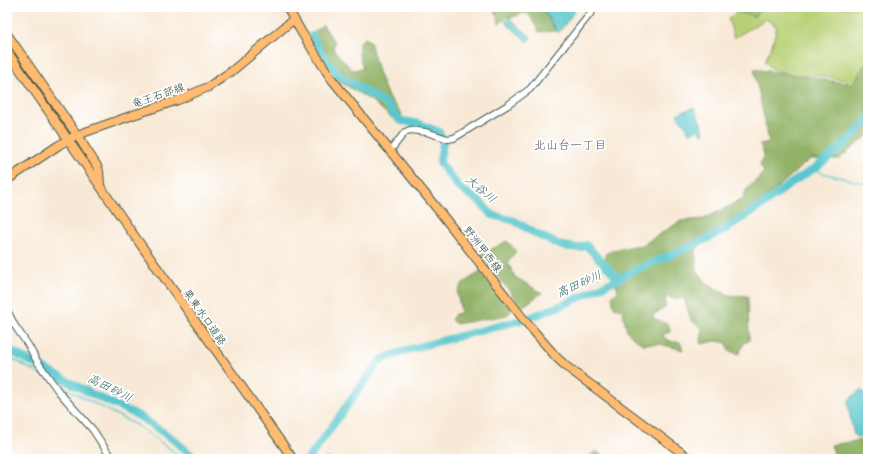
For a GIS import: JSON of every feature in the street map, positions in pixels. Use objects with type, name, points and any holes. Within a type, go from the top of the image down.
[{"type":"main road","points":[[287,7],[294,19]]},
{"type":"main road","name":"竜王石部線","points":[[7,180],[77,135],[178,100],[208,87],[232,71],[294,19]]},
{"type":"main road","name":"野洲甲西線","points":[[294,19],[330,77],[522,318],[557,358],[690,459]]},
{"type":"main road","name":"栗東水口道路","points":[[7,34],[97,166],[99,171],[100,186]]},
{"type":"main road","name":"栗東水口道路","points":[[7,51],[135,238],[294,459]]},
{"type":"main road","name":"栗東水口道路","points":[[7,60],[15,71],[26,77]]},
{"type":"street","points":[[390,151],[405,132],[410,130],[426,132],[448,139],[454,138],[508,105],[530,89],[595,7]]},
{"type":"street","points":[[7,310],[15,326],[58,392],[92,430],[112,459]]},
{"type":"green space","points":[[491,7],[541,7],[556,31],[539,32],[529,14],[525,13],[513,17],[507,17],[499,24],[498,17]]},
{"type":"green space","points":[[725,7],[762,7],[754,17]]},
{"type":"green space","points":[[749,7],[868,7],[868,60],[864,71],[855,82],[822,76],[791,75],[772,69],[765,61],[772,45],[777,27],[766,19],[734,38],[728,18]]},
{"type":"green space","points":[[323,25],[335,43],[333,49],[352,70],[363,69],[359,55],[359,43],[364,38],[370,41],[378,72],[388,97],[402,114],[398,123],[372,101],[337,80],[308,37]]},
{"type":"green space","points":[[868,59],[868,135],[839,159],[810,159],[740,218],[699,246],[695,251],[697,270],[707,284],[728,295],[748,296],[749,341],[744,343],[739,354],[729,351],[727,343],[716,341],[701,344],[702,328],[691,320],[684,298],[674,299],[666,296],[665,308],[654,314],[653,318],[668,324],[671,332],[663,334],[664,338],[673,342],[680,342],[683,350],[660,344],[643,344],[633,338],[627,331],[622,309],[614,307],[612,296],[618,292],[616,284],[606,268],[605,254],[617,249],[642,245],[681,221],[704,219],[743,199],[746,190],[764,172],[760,165],[764,155],[760,144],[769,142],[754,69],[853,84]]},
{"type":"green space","points":[[507,241],[516,251],[508,263],[515,277],[542,293],[522,307],[481,255]]},
{"type":"green space","points":[[480,272],[512,310],[507,315],[456,324],[451,320],[455,314],[461,313],[457,293],[462,284]]},
{"type":"green space","points":[[868,439],[868,459],[836,459],[831,445]]},
{"type":"green space","points":[[596,451],[607,458],[608,459],[587,459]]},
{"type":"water","points":[[542,7],[577,7],[558,33]]},
{"type":"water","points":[[509,18],[531,37],[528,42],[505,22]]},
{"type":"water","points":[[694,107],[704,131],[703,135],[697,129],[690,134],[677,114]]},
{"type":"water","points":[[861,390],[868,395],[868,436],[856,437],[854,435],[850,417],[848,401]]},
{"type":"waterway","name":"大谷川","points":[[312,36],[328,63],[342,77],[383,102],[396,117],[402,121],[420,124],[439,132],[443,142],[440,160],[441,164],[459,188],[479,201],[492,215],[515,221],[536,234],[562,246],[579,248],[586,245],[619,279]]},
{"type":"waterway","name":"高田砂川","points":[[308,459],[380,360],[410,349],[529,318],[570,302],[638,269],[721,232],[815,168],[844,145],[868,120]]},
{"type":"waterway","points":[[815,168],[822,173],[868,184]]},
{"type":"waterway","name":"高田砂川","points":[[7,349],[90,393],[139,416],[173,439],[196,459]]},
{"type":"waterway","points":[[7,356],[45,377]]},
{"type":"waterway","points":[[55,383],[138,426],[184,459]]},
{"type":"waterway","points":[[324,459],[330,459]]},
{"type":"district","name":"北山台一丁目","points":[[570,145]]}]
